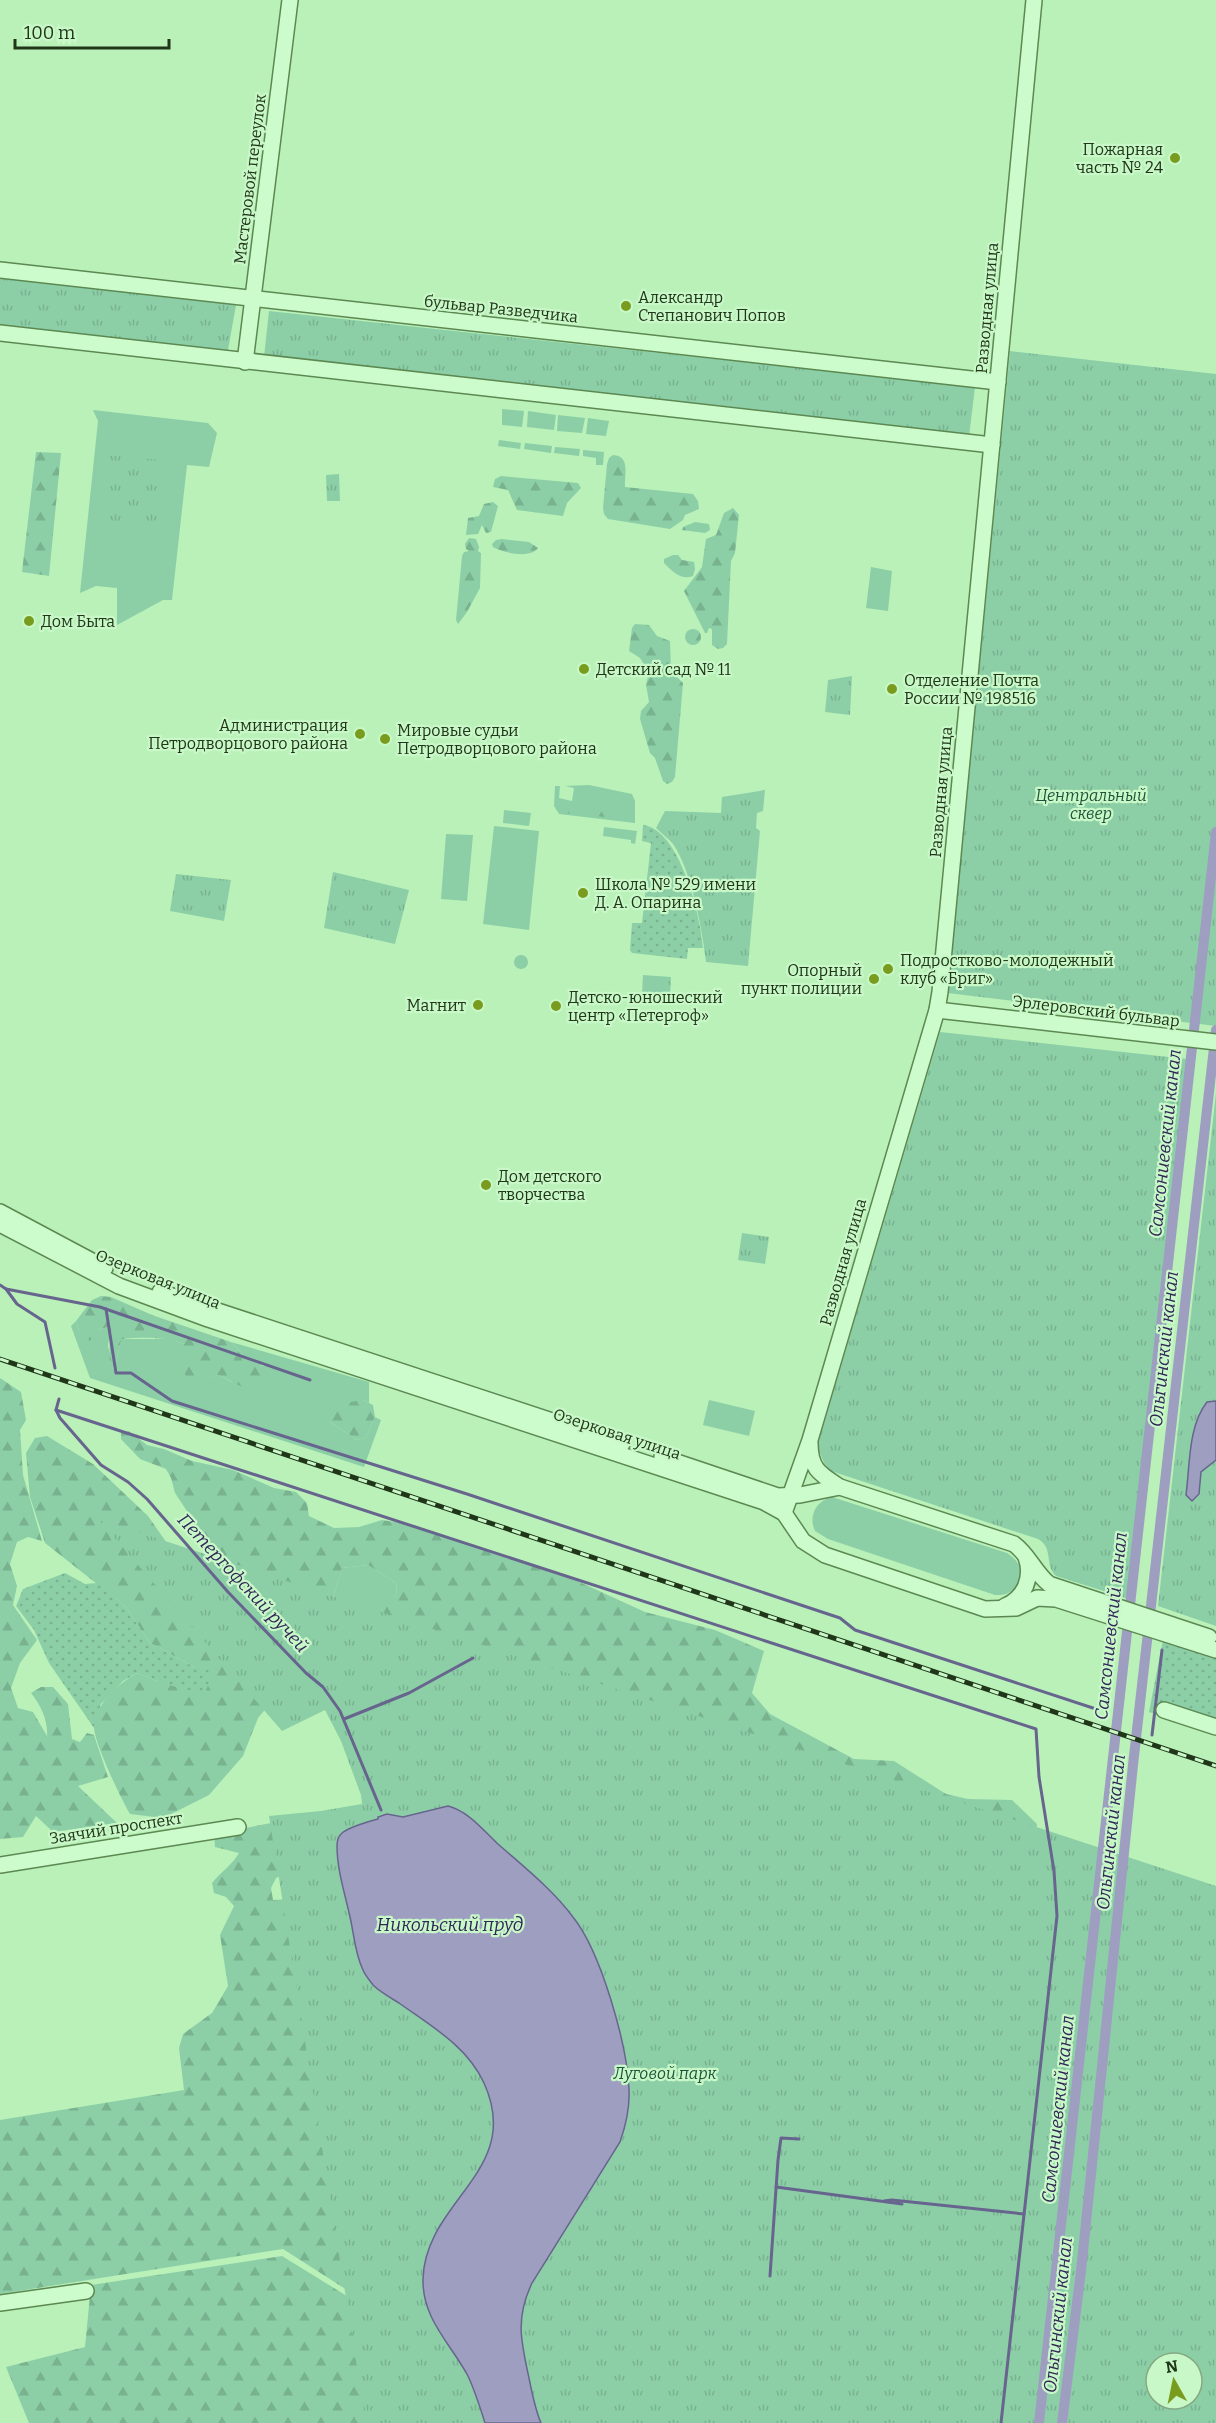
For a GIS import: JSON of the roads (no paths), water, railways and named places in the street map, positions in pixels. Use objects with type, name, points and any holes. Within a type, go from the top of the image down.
[{"type":"street","name":"Мастеровой переулок","points":[[245,362],[290,0]]},
{"type":"street","name":"Разводная улица","points":[[784,1513],[810,1440],[937,1010],[1034,0]]},
{"type":"street","name":"бульвар Разведчика","points":[[0,270],[998,382]]},
{"type":"street","points":[[0,333],[992,445]]},
{"type":"street","name":"Эрлеровский бульвар","points":[[937,1010],[1216,1042]]},
{"type":"street","name":"Озерковая улица","points":[[0,1212],[108,1270],[150,1288],[771,1494],[790,1496],[840,1487]]},
{"type":"street","name":"Озерковая улица","points":[[0,1224],[68,1261],[141,1295],[764,1502],[784,1513],[803,1542],[825,1555],[975,1607],[1016,1608],[1031,1600],[1047,1598],[1114,1611]]},
{"type":"street","name":"Озерковая улица","points":[[810,1440],[813,1466],[840,1487],[1014,1544],[1023,1551],[1049,1584],[1114,1611],[1163,1627],[1216,1639]]},
{"type":"street","points":[[996,1609],[1009,1605],[1026,1587],[1029,1566],[1023,1551]]},
{"type":"street","name":"Озерковая улица","points":[[1163,1627],[1216,1650]]},
{"type":"street","points":[[1164,1710],[1216,1727]]},
{"type":"street","name":"Заячий проспект","points":[[0,1865],[238,1827]]},
{"type":"street","points":[[0,2303],[86,2290]]},
{"type":"water","points":[[1216,1401],[1216,1460],[1201,1472],[1199,1494],[1192,1501],[1186,1495],[1193,1434],[1196,1422],[1207,1402]]},
{"type":"water","name":"Никольский пруд","points":[[448,1806],[462,1812],[475,1822],[547,1888],[573,1917],[593,1952],[611,1999],[627,2070],[629,2103],[620,2142],[532,2283],[523,2308],[521,2330],[524,2353],[541,2423],[485,2423],[468,2376],[432,2319],[427,2307],[423,2279],[428,2252],[439,2227],[483,2163],[492,2140],[493,2113],[484,2083],[477,2070],[458,2047],[376,1988],[365,1974],[356,1951],[338,1864],[338,1840],[341,1834],[348,1829],[387,1814],[403,1817]]},
{"type":"waterway","name":"Самсониевский канал","points":[[1039,2423],[1216,832]]},
{"type":"waterway","name":"Ольгинский канал","points":[[1062,2423],[1081,2271],[1133,1765],[1216,1030]]},
{"type":"waterway","name":"Петергофский ручей","points":[[0,1285],[6,1289],[17,1304],[45,1322],[55,1368]]},
{"type":"waterway","points":[[6,1289],[100,1307],[310,1380]]},
{"type":"waterway","points":[[106,1309],[116,1373],[131,1373],[172,1401],[467,1494],[840,1618],[855,1630],[1099,1710]]},
{"type":"waterway","name":"Петергофский ручей","points":[[59,1399],[56,1410],[60,1418],[101,1465],[128,1482],[147,1499],[228,1592],[306,1673],[323,1687],[340,1711],[381,1810]]},
{"type":"waterway","points":[[56,1410],[1036,1729],[1039,1777],[1054,1871],[1057,1916],[1001,2423]]},
{"type":"waterway","points":[[1152,1735],[1162,1650]]},
{"type":"waterway","points":[[344,1719],[409,1693],[473,1658]]},
{"type":"waterway","points":[[770,2276],[781,2138],[799,2139]]},
{"type":"waterway","points":[[776,2187],[902,2204]]},
{"type":"waterway","points":[[884,2201],[1024,2214]]},
{"type":"railway","points":[[0,1359],[1216,1766]]},
{"type":"place","name":"Пожарная часть № 24","points":[[1175,158]]},
{"type":"place","name":"Александр Степанович Попов","points":[[626,306]]},
{"type":"place","name":"Дом Быта","points":[[29,621]]},
{"type":"place","name":"Детский сад № 11","points":[[584,669]]},
{"type":"place","name":"Отделение Почта России № 198516","points":[[892,689]]},
{"type":"place","name":"Администрация Петродворцового района","points":[[360,734]]},
{"type":"place","name":"Мировые судьи Петродворцового района","points":[[385,739]]},
{"type":"place","name":"Школа № 529 имени Д. А. Опарина","points":[[583,893]]},
{"type":"place","name":"Подростково-молодежный клуб «Бриг»","points":[[888,969]]},
{"type":"place","name":"Опорный пункт полиции","points":[[874,979]]},
{"type":"place","name":"Магнит","points":[[478,1005]]},
{"type":"place","name":"Детско-юношеский центр «Петергоф»","points":[[556,1006]]},
{"type":"place","name":"Дом детского творчества","points":[[486,1185]]},
{"type":"park label","name":"Центральный сквер","points":[[1091,804]]},
{"type":"park label","name":"Луговой парк","points":[[665,2073]]}]
